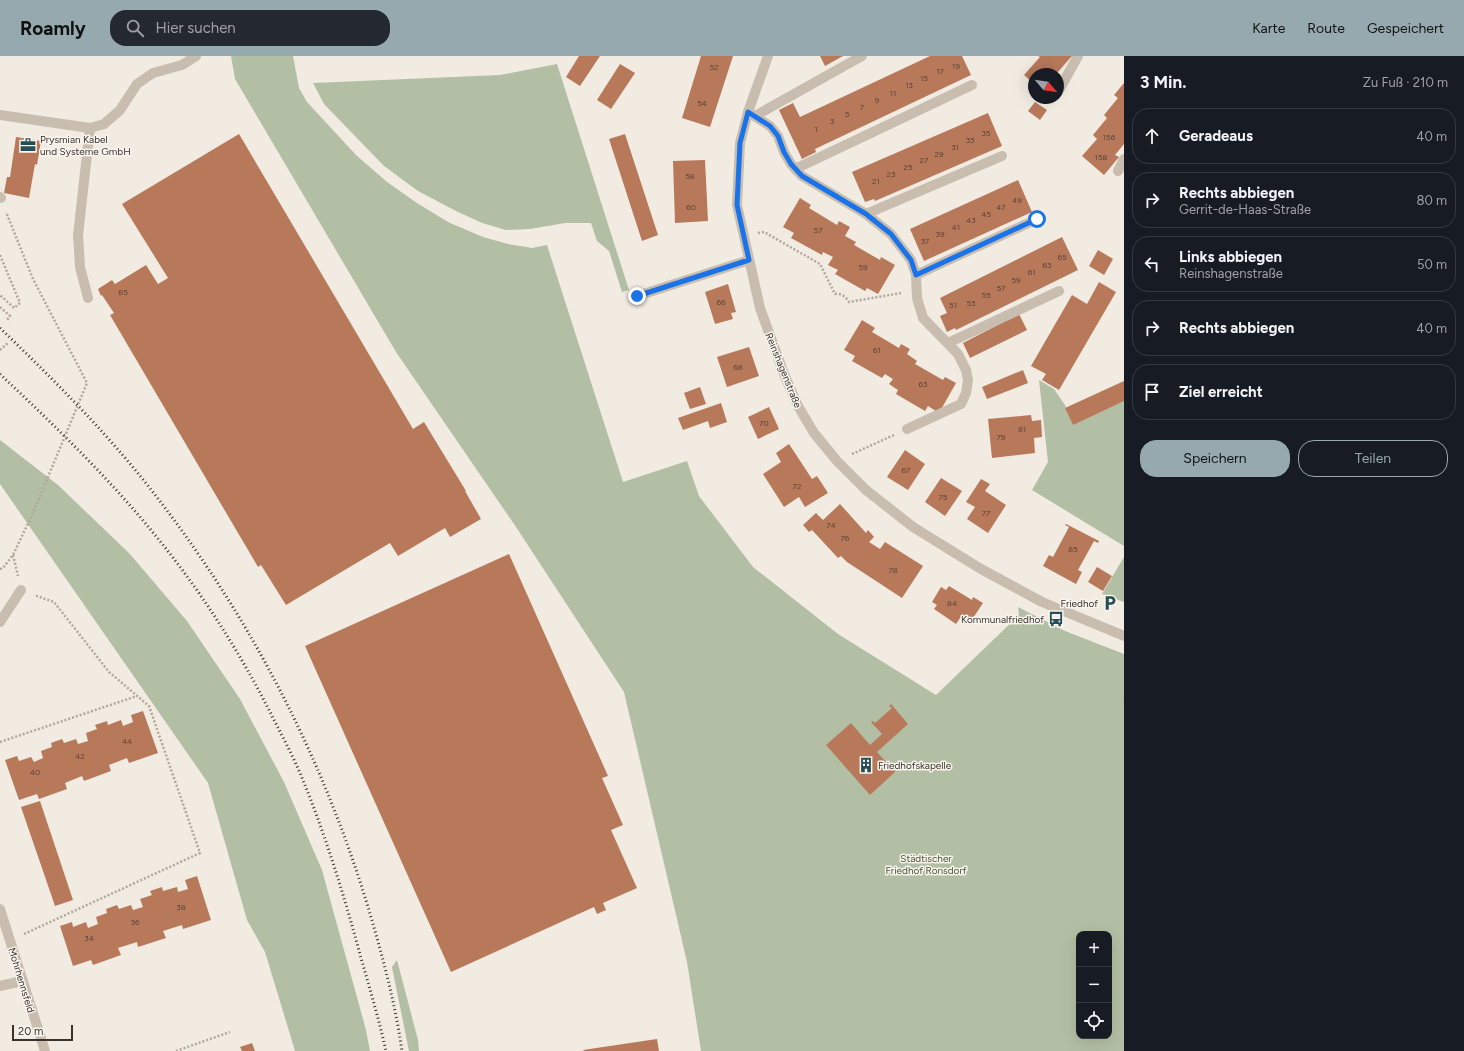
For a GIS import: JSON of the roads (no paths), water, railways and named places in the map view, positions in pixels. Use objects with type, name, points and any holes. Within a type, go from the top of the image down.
[{"type":"street","points":[[0,115],[90,128],[104,124],[120,110],[137,84],[153,73],[182,65],[196,56]]},
{"type":"street","name":"Reinshagenstraße","points":[[768,56],[751,114],[740,143],[737,205],[760,308],[784,374],[798,406],[814,433],[836,461],[866,490],[913,527],[981,570],[1042,602],[1124,636]]},
{"type":"street","points":[[751,114],[862,56]]},
{"type":"street","points":[[1064,81],[1078,56]]},
{"type":"street","points":[[796,168],[972,85]]},
{"type":"street","points":[[751,114],[770,126],[778,136],[784,152],[791,164],[802,176],[866,214],[891,234],[911,260],[916,275],[917,298],[923,318],[958,354],[966,370],[968,380],[966,393],[961,404],[907,428]]},
{"type":"street","points":[[88,298],[80,266],[78,235],[90,128]]},
{"type":"street","points":[[866,214],[1002,156]]},
{"type":"street","points":[[1118,171],[1124,160]]},
{"type":"street","points":[[916,275],[1037,219]]},
{"type":"street","points":[[637,296],[749,260]]},
{"type":"street","points":[[948,343],[1059,291]]},
{"type":"street","points":[[0,622],[21,590]]},
{"type":"street","name":"Mohrhennsfeld","points":[[0,909],[45,1051]]},
{"type":"street","points":[[0,986],[22,981]]},
{"type":"railway","points":[[0,328],[75,403],[145,482],[182,530],[248,631],[277,684],[303,738],[328,793],[349,849],[383,960],[396,1014],[402,1051]]},
{"type":"railway","points":[[0,374],[80,452],[119,493],[155,535],[203,599],[245,666],[293,757],[318,818],[348,911],[386,1051]]},
{"type":"place","name":"Prysmian Kabel und Systeme GmbH","points":[[28,145]]},
{"type":"place","name":"Friedhof","points":[[1110,603]]},
{"type":"place","name":"Kommunalfriedhof","points":[[1056,619]]},
{"type":"place","name":"Friedhofskapelle","points":[[866,765]]},
{"type":"park label","name":"Städtischer Friedhof Ronsdorf","points":[[926,864]]}]
